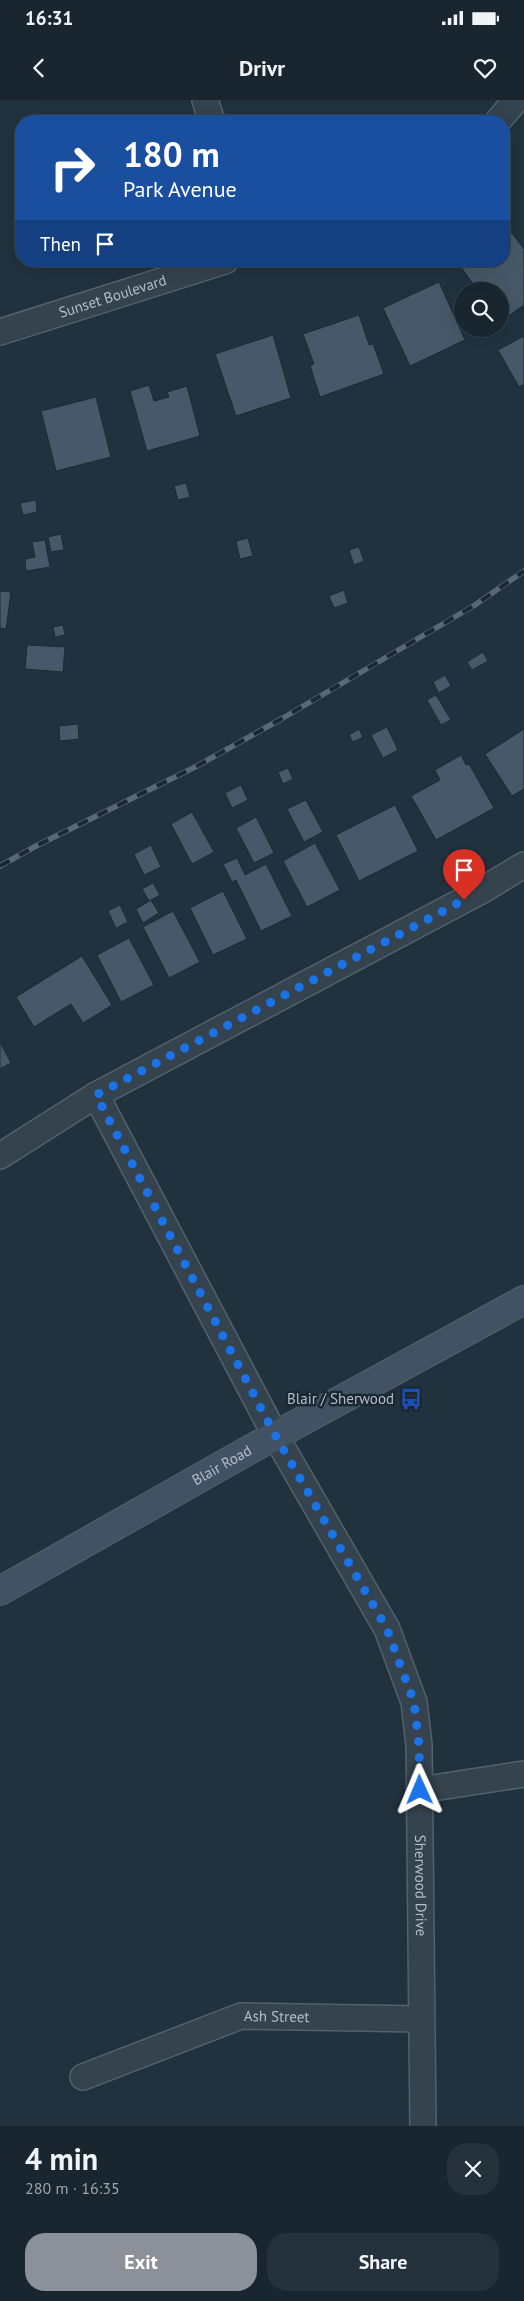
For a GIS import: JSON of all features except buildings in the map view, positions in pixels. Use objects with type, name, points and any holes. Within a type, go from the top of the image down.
[{"type":"street","points":[[205,100],[210,115]]},
{"type":"street","points":[[503,115],[516,100]]},
{"type":"street","name":"Sunset Boulevard","points":[[0,332],[206,267]]},
{"type":"street","points":[[0,1156],[96,1095],[481,891],[524,865]]},
{"type":"street","name":"Sherwood Drive","points":[[96,1095],[275,1435],[387,1629],[414,1702],[419,1745],[420,1790],[423,2126]]},
{"type":"street","name":"Blair Road","points":[[0,1591],[275,1435],[524,1300]]},
{"type":"street","points":[[420,1790],[524,1774]]},
{"type":"street","name":"Ash Street","points":[[83,2077],[241,2016],[421,2019]]},
{"type":"railway","points":[[0,866],[36,846],[197,766],[283,718],[475,605],[524,571]]},
{"type":"place","name":"Blair / Sherwood","points":[[411,1399]]},
{"type":"route","points":[[420,1790],[419,1745],[414,1702],[387,1629],[275,1435],[96,1095],[464,900]]}]
